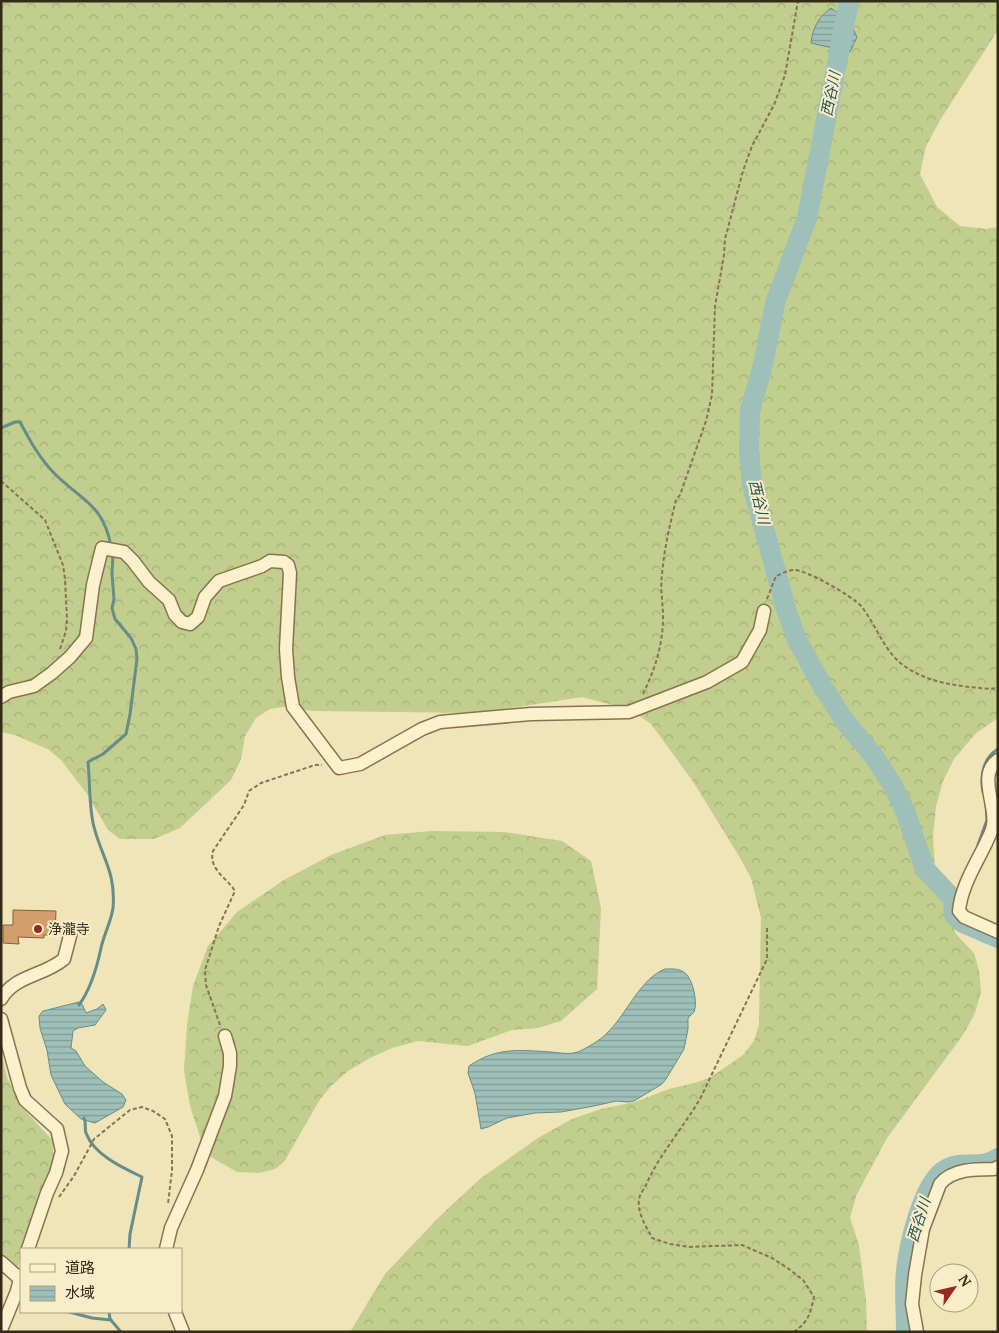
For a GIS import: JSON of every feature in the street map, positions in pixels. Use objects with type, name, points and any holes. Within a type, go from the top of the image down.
[{"type":"street","points":[[1,697],[10,692],[34,686],[70,657],[86,638],[102,548],[124,552],[148,582],[169,600],[175,615],[182,622],[190,624],[198,616],[205,597],[219,581],[262,566],[270,561],[284,562],[288,565],[290,573],[286,649],[293,707],[339,768],[360,764],[383,749],[440,722],[531,714],[629,712],[636,710],[707,682],[742,662],[760,630],[764,611]]},
{"type":"street","points":[[998,760],[994,762],[988,775],[988,786],[993,809],[993,828],[962,895],[959,911],[964,917],[998,932]]},
{"type":"street","points":[[1,998],[15,983],[30,975],[37,974],[64,959],[71,932]]},
{"type":"street","points":[[1,1020],[25,1100],[56,1129],[62,1151],[56,1173],[47,1193],[28,1248]]},
{"type":"street","points":[[166,1248],[171,1228],[197,1170],[225,1096],[230,1066],[230,1053],[225,1036]]},
{"type":"street","points":[[917,1332],[912,1304],[915,1274],[923,1229],[940,1184],[945,1178],[956,1173],[998,1167]]},
{"type":"street","points":[[1,1262],[20,1277],[17,1291],[1,1330]]},
{"type":"street","points":[[175,1313],[183,1332]]},
{"type":"path","points":[[636,710],[655,669],[661,640],[663,616],[661,602],[662,576],[669,529],[676,500],[706,421],[712,395],[715,306],[724,255],[724,239],[752,146],[774,105],[785,76],[798,1]]},
{"type":"path","points":[[1,480],[45,520],[63,565],[66,631],[52,673]]},
{"type":"path","points":[[764,611],[769,591],[776,576],[793,570],[809,573],[860,605],[885,644],[902,664],[928,679],[943,684],[990,689],[998,688]]},
{"type":"path","points":[[225,1036],[206,985],[205,970],[219,926],[235,891],[215,867],[212,858],[213,852],[244,805],[253,787],[261,782],[315,765],[339,768]]},
{"type":"path","points":[[767,928],[766,959],[702,1098],[662,1155],[639,1198],[641,1217],[652,1238],[670,1244],[689,1247],[742,1245],[772,1258],[803,1280],[814,1297],[810,1316],[794,1332]]},
{"type":"path","points":[[57,1200],[74,1176],[91,1144],[104,1129],[133,1108],[147,1108],[159,1114],[168,1124],[172,1136],[172,1170],[167,1205]]},
{"type":"green space","points":[[1,1],[998,1],[998,30],[942,117],[926,146],[920,174],[937,207],[960,226],[986,229],[998,227],[998,718],[976,733],[954,759],[943,781],[936,806],[933,836],[935,870],[956,934],[974,953],[979,970],[981,992],[975,1013],[963,1035],[887,1138],[856,1196],[850,1218],[859,1245],[866,1301],[867,1332],[350,1332],[385,1274],[440,1216],[481,1178],[538,1138],[572,1119],[698,1082],[711,1077],[743,1055],[754,1041],[759,1024],[761,918],[751,878],[692,780],[651,724],[631,710],[582,697],[480,713],[312,711],[283,707],[270,709],[256,718],[245,736],[241,759],[231,780],[180,828],[154,839],[120,839],[108,830],[87,794],[61,760],[48,749],[15,735],[1,732]]},
{"type":"green space","points":[[432,831],[504,832],[562,841],[591,861],[601,908],[597,989],[561,1021],[538,1028],[512,1030],[468,1046],[418,1041],[392,1048],[370,1058],[348,1071],[330,1087],[319,1101],[284,1162],[275,1169],[259,1173],[237,1172],[211,1157],[202,1143],[190,1106],[184,1071],[187,1025],[193,986],[208,946],[237,912],[284,880],[331,855],[385,835]]},
{"type":"green space","points":[[1,1053],[7,1077],[19,1104],[53,1141],[53,1160],[24,1248],[20,1248],[20,1260],[17,1269],[1,1258]]},
{"type":"water","points":[[831,8],[849,21],[857,37],[850,52],[811,43],[817,23]]},
{"type":"water","points":[[665,969],[680,970],[688,976],[695,997],[695,1008],[688,1018],[684,1049],[662,1084],[634,1101],[616,1101],[561,1112],[535,1113],[507,1118],[481,1129],[475,1093],[468,1073],[469,1066],[489,1056],[508,1051],[576,1053],[607,1034],[641,988],[656,974]]},
{"type":"water","points":[[79,1002],[86,1013],[97,1009],[103,1004],[106,1010],[95,1025],[78,1028],[73,1031],[71,1048],[76,1051],[85,1066],[103,1082],[122,1094],[126,1100],[123,1107],[95,1123],[81,1119],[65,1104],[51,1075],[47,1050],[40,1028],[39,1016],[43,1011]]},
{"type":"building","name":"浄瀧寺","points":[[13,910],[56,911],[55,935],[44,935],[44,938],[18,937],[19,944],[3,943],[3,925],[13,925]]},
{"type":"waterway","name":"西谷川","points":[[849,1],[807,218],[775,303],[763,365],[750,411],[749,451],[752,485],[786,609],[796,638],[844,720],[873,755],[892,784],[905,811],[925,869],[953,899],[954,915],[963,923],[998,938]]},
{"type":"waterway","points":[[1,428],[15,422],[20,422],[50,468],[97,512],[103,521],[111,546]]},
{"type":"waterway","points":[[79,1005],[93,978],[113,908],[112,885],[108,866],[92,820],[88,762],[103,754],[126,734],[137,659],[136,649],[131,638],[115,619],[112,608],[114,599],[113,554]]},
{"type":"waterway","points":[[983,792],[982,774],[986,762],[998,749]]},
{"type":"waterway","points":[[978,845],[987,820],[986,803]]},
{"type":"waterway","points":[[953,899],[960,885]]},
{"type":"waterway","points":[[84,1118],[86,1133],[95,1148],[110,1160],[142,1177],[130,1234],[129,1248]]},
{"type":"waterway","name":"西谷川","points":[[906,1332],[906,1270],[913,1231],[929,1190],[943,1171],[950,1167],[985,1164],[998,1158]]},
{"type":"waterway","points":[[73,1313],[111,1320]]},
{"type":"waterway","points":[[109,1313],[110,1319],[121,1332]]},
{"type":"place","name":"浄瀧寺","points":[[38,929]]}]
